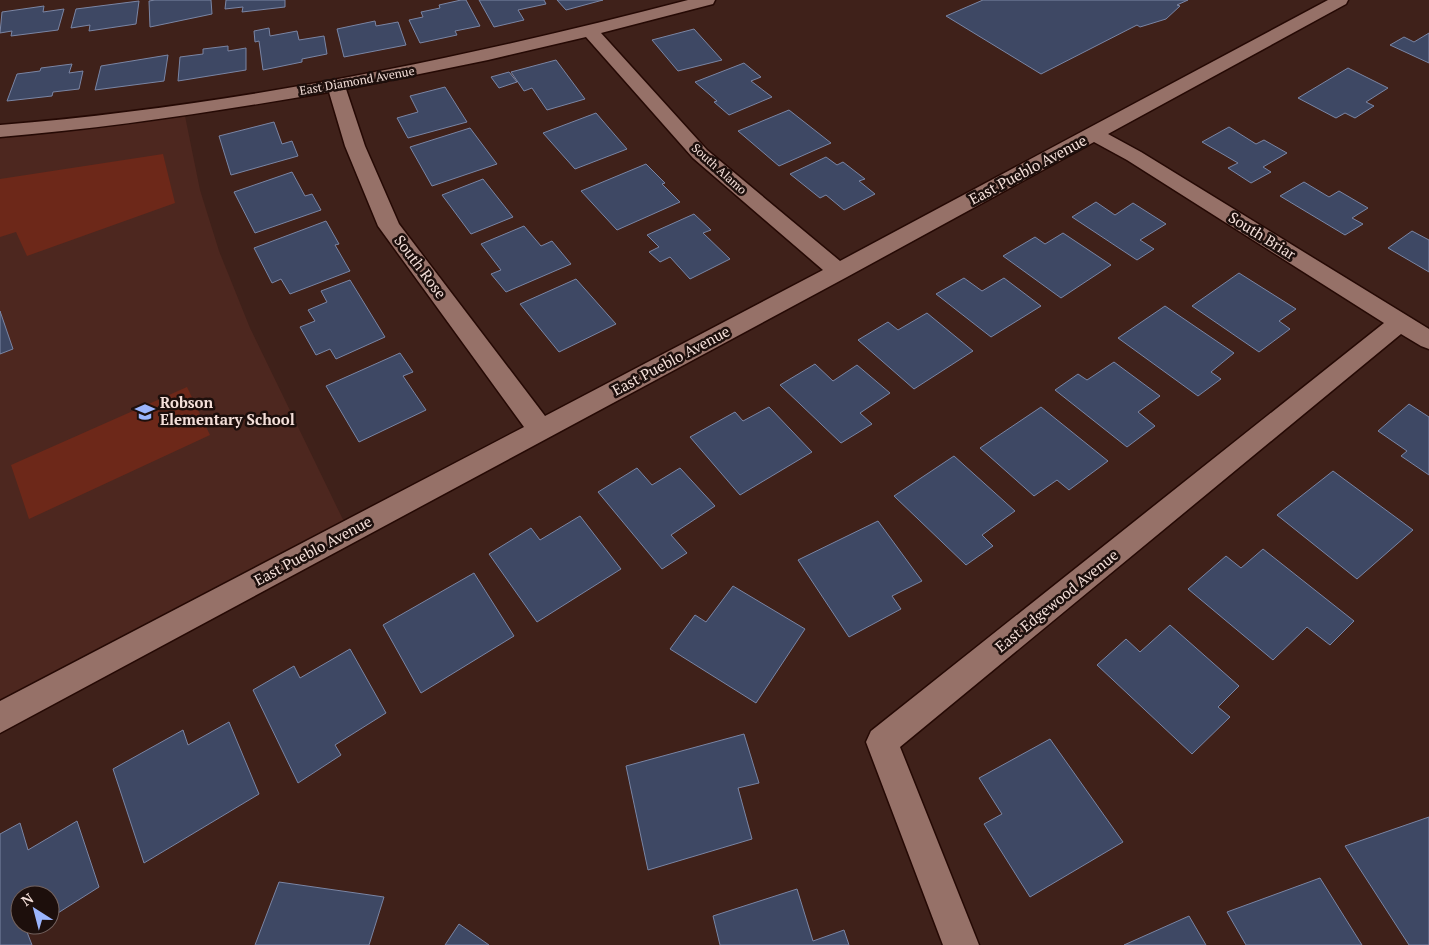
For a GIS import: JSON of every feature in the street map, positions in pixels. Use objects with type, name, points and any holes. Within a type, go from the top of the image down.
[{"type":"street","name":"East Diamond Avenue","points":[[0,131],[204,108],[458,63],[591,32],[708,0]]},
{"type":"street","name":"East Pueblo Avenue","points":[[0,718],[540,429],[840,272],[1340,0]]},
{"type":"street","name":"South Alamo","points":[[591,32],[700,154],[840,272]]},
{"type":"street","name":"South Rose","points":[[336,85],[355,146],[389,226],[540,429]]},
{"type":"street","name":"South Briar","points":[[1094,134],[1134,156],[1429,340]]},
{"type":"street","name":"East Edgewood Avenue","points":[[961,945],[882,742],[1400,322]]},
{"type":"shaded area","name":"Robson Elementary School","points":[[184,111],[200,190],[219,251],[250,328],[349,532],[0,719],[0,131]]},
{"type":"shaded area","points":[[163,154],[175,203],[27,256],[16,232],[0,237],[0,179]]},
{"type":"shaded area","points":[[187,387],[210,435],[29,519],[11,465]]},
{"type":"building","points":[[211,0],[212,14],[150,27],[149,1]]},
{"type":"building","points":[[226,0],[285,0],[285,7],[242,12],[243,7],[225,9]]},
{"type":"building","points":[[466,0],[480,26],[455,31],[457,35],[420,43],[409,20],[423,17],[421,12],[440,8],[439,5]]},
{"type":"building","points":[[479,0],[544,0],[546,4],[518,10],[524,20],[494,27]]},
{"type":"building","points":[[557,0],[603,0],[566,10]]},
{"type":"building","points":[[983,0],[1188,0],[1177,5],[1180,6],[1166,19],[1140,27],[1137,25],[1041,74],[946,16]]},
{"type":"building","points":[[139,1],[136,24],[89,31],[90,25],[71,28],[76,9]]},
{"type":"building","points":[[44,6],[43,12],[64,9],[58,30],[11,36],[12,31],[0,33],[2,12]]},
{"type":"building","points":[[375,21],[376,26],[398,22],[406,45],[344,57],[337,29]]},
{"type":"building","points":[[269,28],[270,36],[297,31],[299,40],[324,36],[327,54],[302,59],[302,62],[263,70],[259,41],[255,42],[254,31]]},
{"type":"building","points":[[694,29],[722,60],[678,71],[652,40]]},
{"type":"building","points":[[1429,33],[1429,63],[1390,45],[1404,37],[1414,42]]},
{"type":"building","points":[[228,46],[228,51],[246,48],[246,70],[178,81],[180,57],[203,54],[203,49]]},
{"type":"building","points":[[168,55],[164,81],[95,90],[101,66]]},
{"type":"building","points":[[556,60],[585,99],[547,110],[532,88],[524,91],[511,72]]},
{"type":"building","points":[[744,63],[761,77],[751,81],[772,97],[729,115],[714,102],[717,101],[695,82]]},
{"type":"building","points":[[72,64],[69,73],[83,71],[79,89],[53,92],[52,96],[7,101],[17,74],[40,71],[41,68]]},
{"type":"building","points":[[1348,68],[1388,88],[1366,102],[1374,106],[1355,118],[1345,113],[1336,118],[1298,98]]},
{"type":"building","points":[[509,72],[517,82],[499,88],[491,77]]},
{"type":"building","points":[[445,87],[467,122],[408,138],[397,118],[418,112],[410,96]]},
{"type":"building","points":[[789,110],[831,143],[779,166],[738,131]]},
{"type":"building","points":[[596,113],[627,149],[575,169],[543,133]]},
{"type":"building","points":[[274,122],[282,144],[292,141],[298,156],[231,175],[219,136]]},
{"type":"building","points":[[1229,127],[1256,144],[1264,140],[1287,153],[1263,167],[1271,172],[1251,183],[1228,168],[1238,163],[1202,142]]},
{"type":"building","points":[[470,128],[497,164],[432,186],[410,147]]},
{"type":"building","points":[[826,157],[837,165],[843,162],[865,179],[859,181],[875,194],[844,210],[826,195],[820,198],[790,174]]},
{"type":"building","points":[[646,164],[680,202],[617,230],[581,191]]},
{"type":"building","points":[[292,172],[305,196],[312,194],[321,210],[255,233],[234,192]]},
{"type":"building","points":[[483,179],[513,217],[471,234],[442,195]]},
{"type":"building","points":[[1304,182],[1329,197],[1339,191],[1368,208],[1352,218],[1363,224],[1345,235],[1280,196]]},
{"type":"building","points":[[1096,202],[1115,215],[1133,203],[1166,224],[1140,240],[1154,249],[1137,260],[1072,217]]},
{"type":"building","points":[[694,214],[711,230],[703,233],[730,259],[690,279],[670,257],[660,262],[649,252],[659,247],[647,235]]},
{"type":"building","points":[[326,221],[339,244],[335,245],[350,271],[290,294],[281,279],[272,283],[254,248]]},
{"type":"building","points":[[524,226],[541,246],[552,241],[571,264],[506,292],[491,274],[501,270],[481,244]]},
{"type":"building","points":[[1412,231],[1429,240],[1429,272],[1388,248]]},
{"type":"building","points":[[1063,233],[1111,265],[1061,298],[1003,256],[1035,237],[1045,244]]},
{"type":"building","points":[[1239,273],[1296,309],[1279,321],[1290,329],[1259,352],[1192,306]]},
{"type":"building","points":[[964,278],[982,291],[1004,278],[1041,306],[991,337],[936,294]]},
{"type":"building","points":[[576,279],[616,324],[559,352],[520,304]]},
{"type":"building","points":[[350,280],[385,337],[336,359],[330,349],[316,355],[300,327],[315,321],[308,310],[327,302],[321,291]]},
{"type":"building","points":[[1165,306],[1234,353],[1211,372],[1221,379],[1198,396],[1118,338]]},
{"type":"building","points":[[0,311],[13,349],[0,354]]},
{"type":"building","points":[[927,313],[973,351],[914,389],[858,340],[888,322],[898,330]]},
{"type":"building","points":[[400,353],[413,372],[403,376],[426,410],[359,442],[326,386]]},
{"type":"building","points":[[1114,362],[1160,396],[1138,412],[1155,426],[1127,447],[1055,390],[1078,374],[1087,380]]},
{"type":"building","points":[[815,364],[833,381],[857,365],[890,393],[860,413],[872,424],[841,443],[780,385]]},
{"type":"building","points":[[1409,404],[1429,417],[1429,475],[1401,456],[1407,451],[1378,431]]},
{"type":"building","points":[[769,407],[812,452],[740,495],[690,437],[735,412],[743,421]]},
{"type":"building","points":[[1041,407],[1108,461],[1069,490],[1057,480],[1034,496],[980,448]]},
{"type":"building","points":[[954,456],[1015,511],[982,535],[993,546],[966,565],[894,496]]},
{"type":"building","points":[[637,468],[652,485],[680,468],[715,506],[671,535],[687,553],[662,569],[598,492]]},
{"type":"building","points":[[1333,471],[1413,530],[1357,579],[1277,515]]},
{"type":"building","points":[[580,516],[621,569],[537,622],[489,554],[531,528],[540,540]]},
{"type":"building","points":[[878,521],[922,581],[892,596],[901,609],[849,637],[798,560]]},
{"type":"building","points":[[1263,549],[1354,621],[1330,645],[1307,627],[1273,660],[1188,589],[1226,556],[1241,568]]},
{"type":"building","points":[[474,573],[514,636],[421,693],[383,625]]},
{"type":"building","points":[[733,586],[805,629],[756,703],[670,649],[695,615],[706,622]]},
{"type":"building","points":[[1170,625],[1239,686],[1218,707],[1230,717],[1192,754],[1097,665],[1126,639],[1140,652]]},
{"type":"building","points":[[350,649],[386,713],[335,745],[341,755],[298,783],[253,690],[294,666],[300,678]]},
{"type":"building","points":[[229,722],[259,794],[144,863],[113,769],[183,730],[188,745]]},
{"type":"building","points":[[744,734],[759,783],[738,788],[752,839],[648,870],[626,766]]},
{"type":"building","points":[[1050,739],[1123,842],[1030,897],[984,824],[1002,814],[979,778]]},
{"type":"building","points":[[1429,817],[1429,945],[1409,945],[1345,846]]},
{"type":"building","points":[[77,821],[99,887],[60,912],[60,885],[10,885],[10,935],[28,935],[32,945],[0,945],[0,834],[20,823],[28,850]]},
{"type":"building","points":[[1320,878],[1362,945],[1246,945],[1227,912]]},
{"type":"building","points":[[279,882],[384,897],[369,945],[255,945]]},
{"type":"building","points":[[797,889],[813,941],[844,930],[849,945],[720,945],[713,916]]},
{"type":"building","points":[[1189,916],[1206,945],[1124,945]]},
{"type":"building","points":[[459,924],[489,945],[445,945]]},
{"type":"place","name":"Robson Elementary School","points":[[145,412]]}]
